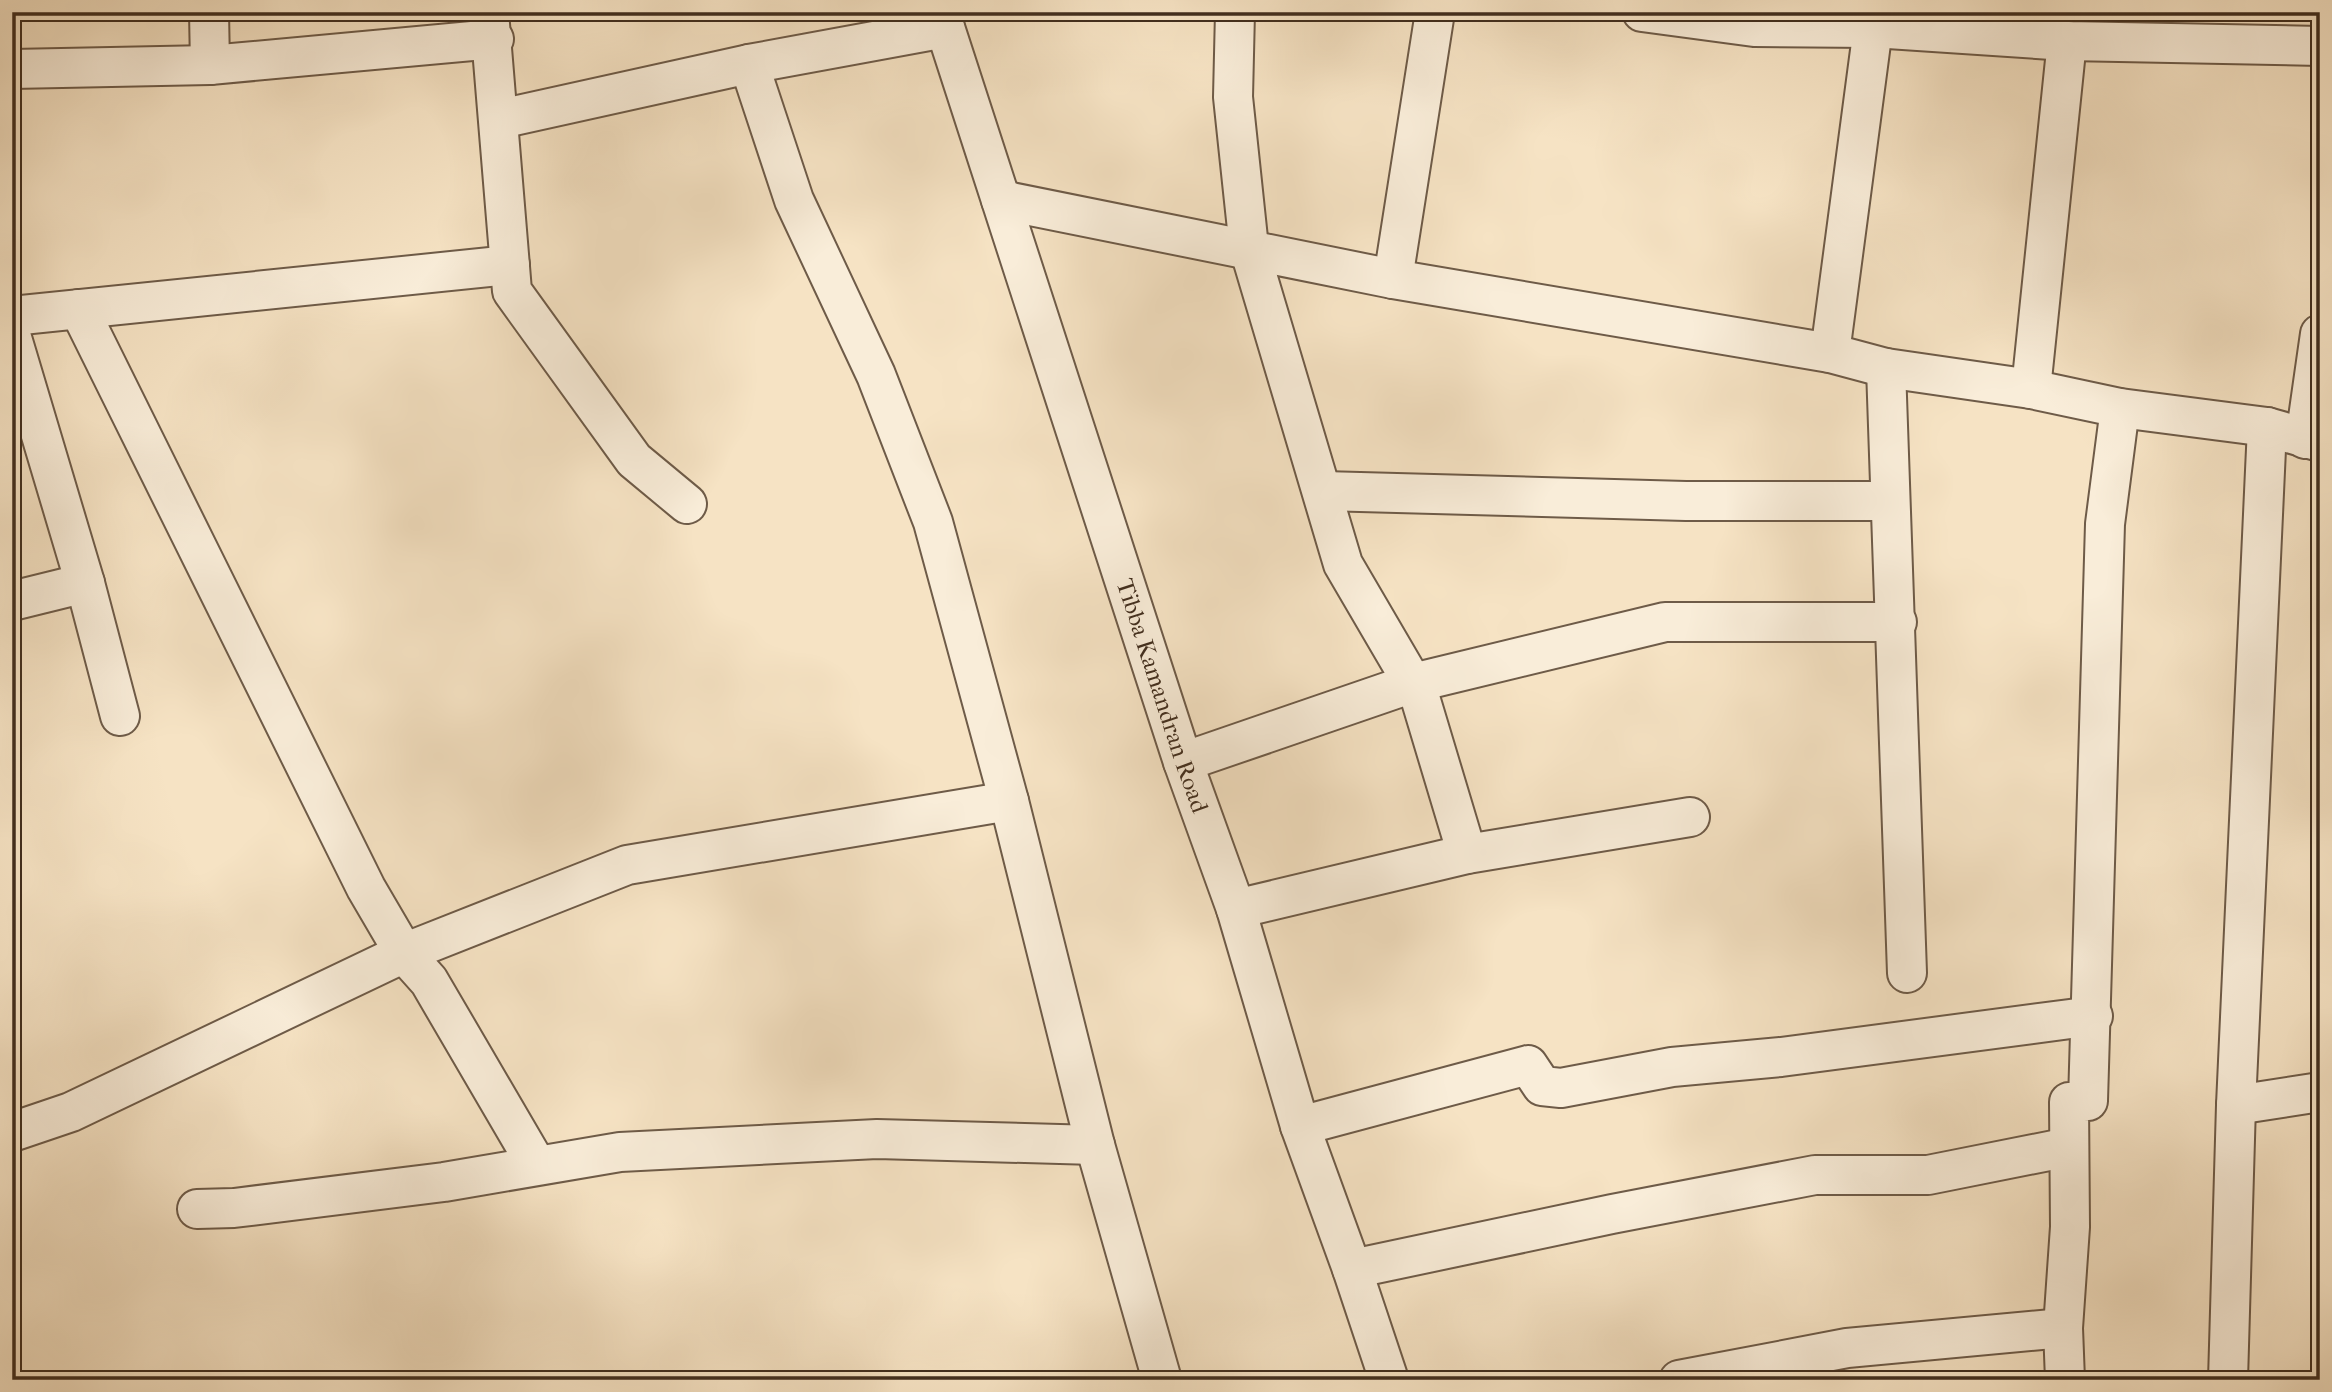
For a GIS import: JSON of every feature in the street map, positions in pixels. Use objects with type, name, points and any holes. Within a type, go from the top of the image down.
[{"type":"street","points":[[209,12],[210,65]]},
{"type":"street","points":[[1235,12],[1233,97],[1248,248],[1343,564],[1413,683],[1467,854]]},
{"type":"street","points":[[1393,279],[1435,12]]},
{"type":"street","points":[[1642,12],[1755,27],[1873,28],[2067,41],[2320,47]]},
{"type":"street","points":[[500,119],[943,20]]},
{"type":"street","name":"Tibba Kamandran Road","points":[[943,20],[1183,762],[1236,909],[1300,1126],[1353,1269],[1389,1380]]},
{"type":"street","points":[[12,69],[210,65],[491,26],[512,291],[634,460],[687,504]]},
{"type":"street","points":[[1830,353],[1873,28]]},
{"type":"street","points":[[2031,390],[2067,41]]},
{"type":"street","points":[[749,64],[794,200],[876,375],[933,522],[1009,801],[1095,1145],[1162,1380]]},
{"type":"street","points":[[1001,200],[1393,279],[1830,353],[1886,368],[2031,390],[2120,408],[2267,427],[2313,441],[2320,334]]},
{"type":"street","points":[[12,316],[510,265]]},
{"type":"street","points":[[79,309],[366,888],[404,953],[429,981],[536,1164]]},
{"type":"street","points":[[12,338],[85,583],[120,716]]},
{"type":"street","points":[[1886,368],[1908,973]]},
{"type":"street","points":[[2065,1380],[2063,1328],[2070,1227],[2069,1102],[2088,1101],[2105,524],[2120,408]]},
{"type":"street","points":[[2228,1380],[2236,1105],[2267,427]]},
{"type":"street","points":[[1323,491],[1686,501],[1889,501]]},
{"type":"street","points":[[12,601],[85,583]]},
{"type":"street","points":[[1183,762],[1413,683],[1665,622],[1897,622]]},
{"type":"street","points":[[12,1132],[71,1112],[404,953],[627,865],[1009,801]]},
{"type":"street","points":[[1236,909],[1467,854],[1690,817]]},
{"type":"street","points":[[1300,1126],[1528,1065],[1542,1086],[1562,1088],[1672,1067],[1781,1056],[2092,1016]]},
{"type":"street","points":[[2236,1105],[2320,1091]]},
{"type":"street","points":[[197,1209],[234,1208],[431,1184],[536,1164],[620,1152],[877,1139],[1095,1145]]},
{"type":"street","points":[[1353,1269],[1815,1175],[1928,1175],[2069,1147]]},
{"type":"street","points":[[1679,1380],[1847,1348],[2063,1328]]}]
